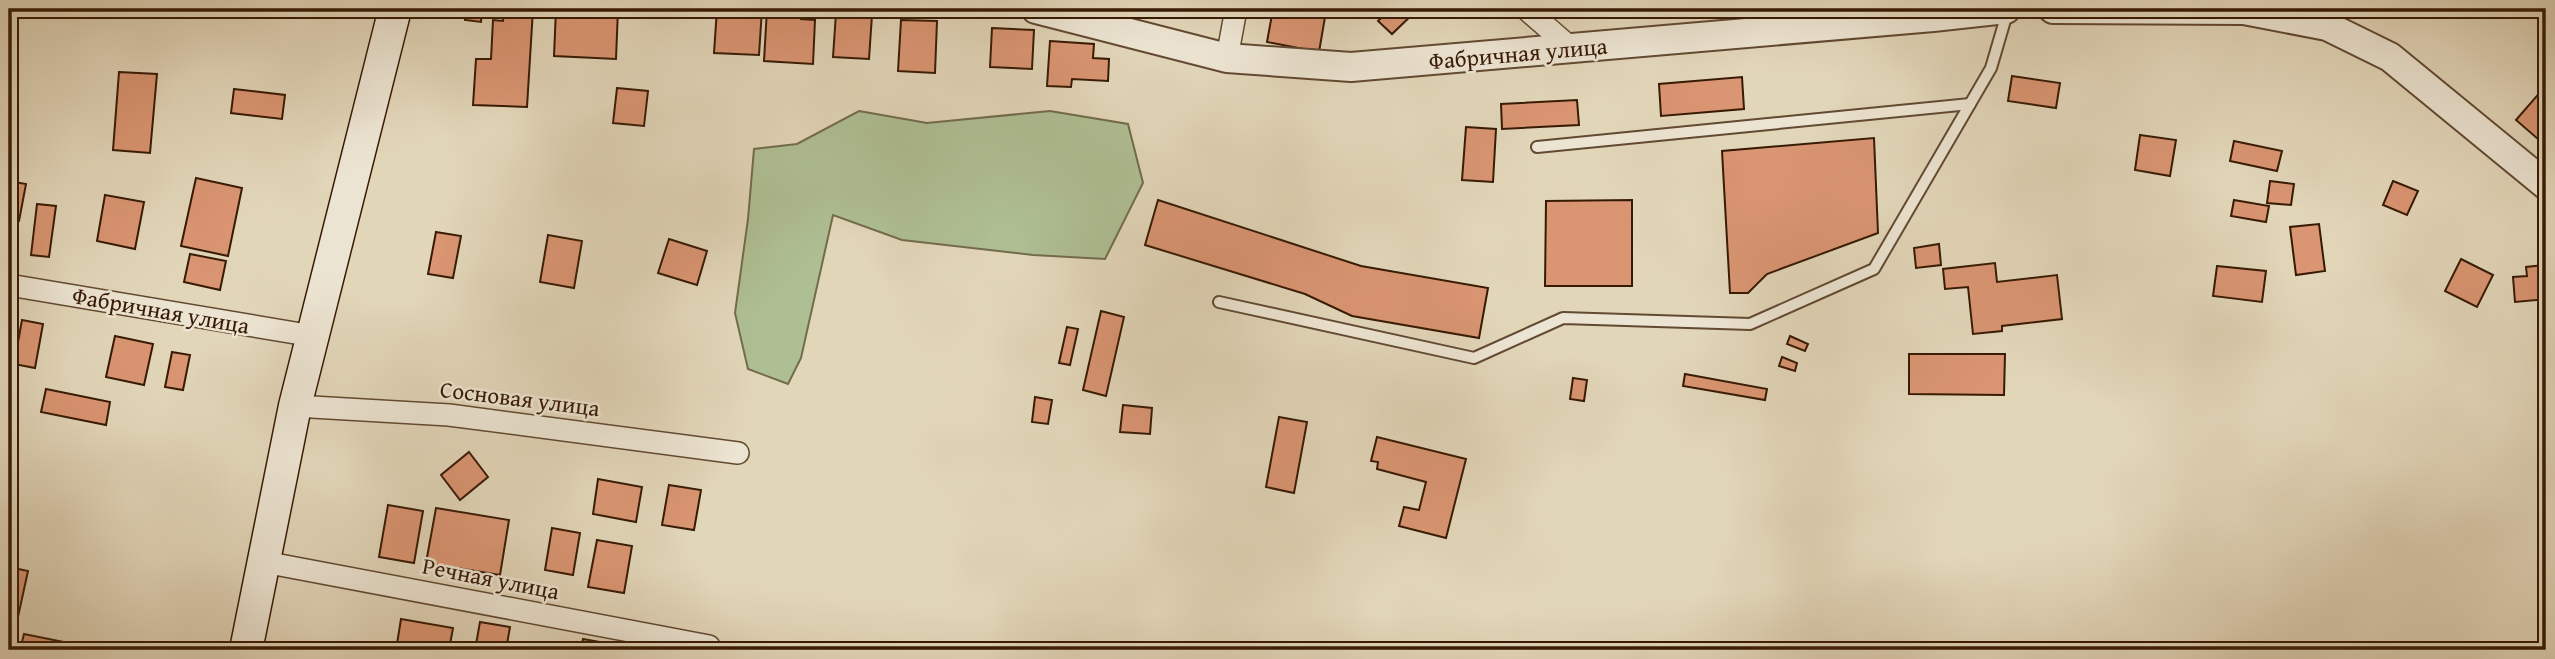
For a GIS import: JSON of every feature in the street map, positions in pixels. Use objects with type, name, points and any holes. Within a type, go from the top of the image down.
[{"type":"main road","points":[[246,650],[295,406],[396,9]]},
{"type":"street","name":"Фабричная улица","points":[[1036,9],[1227,58],[1351,67],[1928,13],[2007,9]]},
{"type":"street","points":[[1227,58],[1236,9]]},
{"type":"street","points":[[1526,9],[1571,48]]},
{"type":"street","points":[[2053,9],[2244,10],[2327,26],[2390,57],[2546,185]]},
{"type":"street","name":"Фабричная улица","points":[[9,285],[313,336]]},
{"type":"street","name":"Сосновая улица","points":[[295,406],[449,415],[738,453]]},
{"type":"street","name":"Речная улица","points":[[264,562],[709,646]]},
{"type":"lane","points":[[1219,302],[1474,358],[1563,318],[1750,324],[1874,269],[1991,68],[2007,9]]},
{"type":"lane","points":[[1537,147],[1970,104]]},
{"type":"green space","points":[[859,111],[927,123],[1050,111],[1128,124],[1143,183],[1105,259],[1033,255],[902,240],[833,215],[801,358],[788,384],[748,369],[735,313],[754,149],[797,144]]},
{"type":"building","points":[[9,9],[24,9],[23,15],[9,13]]},
{"type":"building","points":[[466,9],[482,9],[481,22],[465,20]]},
{"type":"building","points":[[504,9],[533,9],[527,107],[473,105],[476,59],[491,59],[493,20],[503,21]]},
{"type":"building","points":[[556,9],[618,9],[616,59],[554,56]]},
{"type":"building","points":[[717,9],[762,9],[759,55],[714,53]]},
{"type":"building","points":[[767,9],[802,9],[801,19],[815,20],[813,64],[764,61]]},
{"type":"building","points":[[1273,9],[1325,17],[1319,52],[1267,42]]},
{"type":"building","points":[[1390,9],[1418,9],[1392,34],[1378,21]]},
{"type":"building","points":[[836,13],[872,15],[869,59],[833,57]]},
{"type":"building","points":[[901,20],[937,21],[935,73],[898,71]]},
{"type":"building","points":[[992,28],[1034,30],[1032,69],[990,67]]},
{"type":"building","points":[[1050,41],[1094,44],[1093,58],[1109,59],[1108,81],[1072,79],[1071,87],[1047,86]]},
{"type":"building","points":[[119,72],[157,74],[150,153],[113,150]]},
{"type":"building","points":[[2012,76],[2060,83],[2056,108],[2008,101]]},
{"type":"building","points":[[1742,77],[1744,109],[1661,116],[1659,84]]},
{"type":"building","points":[[617,88],[648,91],[644,126],[613,123]]},
{"type":"building","points":[[234,89],[285,95],[282,119],[231,113]]},
{"type":"building","points":[[2542,90],[2546,93],[2546,146],[2516,120]]},
{"type":"building","points":[[1577,100],[1579,125],[1502,129],[1501,104]]},
{"type":"building","points":[[1466,127],[1496,129],[1493,182],[1462,180]]},
{"type":"building","points":[[2140,135],[2176,140],[2170,176],[2135,170]]},
{"type":"building","points":[[1874,138],[1878,233],[1767,274],[1748,293],[1730,293],[1722,151]]},
{"type":"building","points":[[2234,141],[2282,151],[2277,171],[2230,161]]},
{"type":"building","points":[[196,178],[242,188],[228,256],[181,246]]},
{"type":"building","points":[[9,181],[26,184],[19,221],[9,220]]},
{"type":"building","points":[[2270,181],[2294,184],[2291,205],[2267,203]]},
{"type":"building","points":[[2393,181],[2418,191],[2407,215],[2383,205]]},
{"type":"building","points":[[105,195],[144,202],[135,249],[97,241]]},
{"type":"building","points":[[1158,200],[1361,266],[1488,288],[1479,338],[1352,316],[1305,294],[1145,245]]},
{"type":"building","points":[[1632,200],[1632,286],[1545,286],[1546,201]]},
{"type":"building","points":[[2234,200],[2269,206],[2266,222],[2231,216]]},
{"type":"building","points":[[37,204],[56,206],[49,257],[31,255]]},
{"type":"building","points":[[2319,224],[2325,271],[2296,275],[2290,227]]},
{"type":"building","points":[[436,232],[461,236],[453,278],[428,274]]},
{"type":"building","points":[[548,235],[582,241],[574,288],[540,282]]},
{"type":"building","points":[[669,239],[707,251],[697,285],[658,273]]},
{"type":"building","points":[[1939,244],[1941,265],[1916,268],[1914,248]]},
{"type":"building","points":[[190,254],[226,261],[220,290],[184,282]]},
{"type":"building","points":[[2461,259],[2493,275],[2477,307],[2445,291]]},
{"type":"building","points":[[1995,263],[1997,282],[2057,275],[2062,319],[2002,326],[2002,331],[1973,334],[1968,287],[1945,289],[1943,269]]},
{"type":"building","points":[[2544,265],[2546,299],[2515,302],[2513,277],[2527,276],[2526,267]]},
{"type":"building","points":[[2217,266],[2266,271],[2262,302],[2213,296]]},
{"type":"building","points":[[1101,311],[1124,317],[1106,396],[1083,390]]},
{"type":"building","points":[[22,320],[43,324],[35,368],[14,364]]},
{"type":"building","points":[[1067,327],[1078,329],[1070,365],[1059,363]]},
{"type":"building","points":[[115,336],[153,344],[144,385],[106,377]]},
{"type":"building","points":[[1790,336],[1808,344],[1805,351],[1787,344]]},
{"type":"building","points":[[172,352],[190,355],[183,390],[165,387]]},
{"type":"building","points":[[1909,354],[2005,354],[2004,395],[1909,394]]},
{"type":"building","points":[[1782,357],[1797,363],[1795,371],[1779,366]]},
{"type":"building","points":[[1685,374],[1767,389],[1765,400],[1683,386]]},
{"type":"building","points":[[1573,378],[1587,380],[1584,401],[1570,399]]},
{"type":"building","points":[[46,389],[110,402],[106,425],[41,412]]},
{"type":"building","points":[[1035,397],[1052,400],[1048,424],[1032,422]]},
{"type":"building","points":[[1123,405],[1152,408],[1150,434],[1120,432]]},
{"type":"building","points":[[1279,417],[1307,422],[1294,493],[1266,487]]},
{"type":"building","points":[[1377,437],[1466,459],[1446,538],[1399,526],[1404,507],[1419,510],[1426,482],[1377,469],[1378,462],[1371,461]]},
{"type":"building","points":[[469,452],[488,477],[460,500],[441,475]]},
{"type":"building","points":[[598,479],[642,487],[636,522],[593,514]]},
{"type":"building","points":[[669,485],[701,490],[694,530],[662,525]]},
{"type":"building","points":[[388,505],[423,511],[414,563],[379,557]]},
{"type":"building","points":[[436,508],[509,520],[500,575],[426,563]]},
{"type":"building","points":[[552,528],[580,533],[573,575],[545,570]]},
{"type":"building","points":[[597,540],[632,546],[624,593],[588,587]]},
{"type":"building","points":[[9,567],[28,571],[11,649],[9,649]]},
{"type":"building","points":[[401,619],[453,628],[449,650],[396,650]]},
{"type":"building","points":[[480,622],[510,627],[506,650],[475,650]]},
{"type":"building","points":[[24,634],[64,642],[63,650],[20,650]]},
{"type":"building","points":[[583,639],[600,642],[598,650],[581,650]]}]
